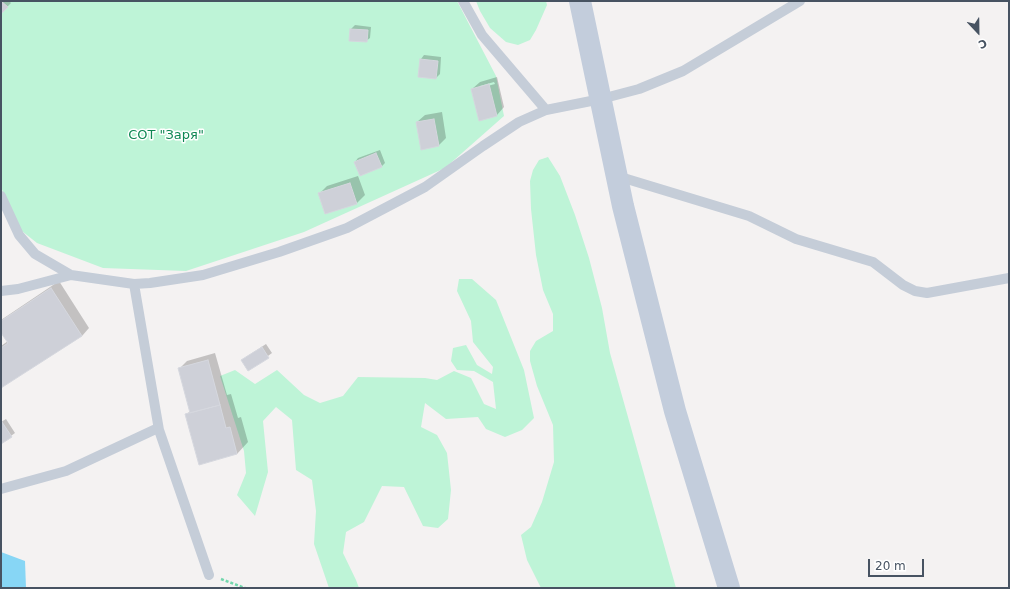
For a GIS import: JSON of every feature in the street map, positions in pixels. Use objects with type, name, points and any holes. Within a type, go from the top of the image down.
[{"type":"main road","points":[[580,1],[617,176],[675,411],[729,588]]},
{"type":"lane","points":[[462,1],[482,34],[546,110]]},
{"type":"lane","points":[[1,196],[19,235],[35,254],[70,275],[134,284],[203,275],[279,252],[347,228],[425,187],[519,122],[546,110],[601,99],[639,88],[683,71],[800,1]]},
{"type":"lane","points":[[617,176],[749,216],[796,239],[873,262],[903,285],[915,291],[927,293],[1009,278]]},
{"type":"lane","points":[[1,291],[18,289],[70,275]]},
{"type":"lane","points":[[134,284],[158,428],[210,575]]},
{"type":"lane","points":[[1,489],[66,471],[158,428]]},
{"type":"path","points":[[210,575],[245,588]]},
{"type":"green space","name":"СОТ \"Заря\"","points":[[1,1],[457,1],[496,76],[504,116],[445,168],[304,232],[186,271],[103,268],[37,243],[18,228],[1,187]]},
{"type":"green space","points":[[476,1],[546,1],[547,5],[530,40],[518,45],[506,42],[490,28]]},
{"type":"green space","points":[[548,157],[560,176],[589,258],[602,308],[610,353],[676,588],[541,588],[527,560],[521,535],[531,527],[542,502],[554,462],[553,425],[537,386],[530,361],[530,351],[536,341],[553,331],[553,314],[543,290],[536,255],[531,209],[530,181],[533,170],[539,160]]},
{"type":"green space","points":[[459,279],[472,279],[496,300],[524,370],[534,418],[522,430],[505,437],[486,429],[478,417],[446,419],[425,403],[421,427],[437,435],[447,453],[451,490],[448,519],[438,528],[423,526],[404,487],[382,486],[364,522],[346,532],[343,553],[359,588],[329,588],[314,544],[316,511],[312,480],[296,470],[292,420],[276,407],[263,421],[268,472],[255,516],[237,495],[246,473],[244,451],[220,376],[235,370],[255,384],[277,370],[304,395],[320,403],[343,396],[358,377],[425,378],[437,380],[454,371],[471,378],[484,404],[496,409],[493,382],[474,371],[457,370],[451,361],[453,348],[466,345],[477,365],[492,374],[493,367],[473,342],[471,321],[457,291]]},
{"type":"water","points":[[1,552],[25,561],[26,588],[1,588]]},
{"type":"building","points":[[1,1],[8,7],[1,14]]},
{"type":"building","points":[[350,29],[368,30],[367,42],[349,41]]},
{"type":"building","points":[[420,59],[438,61],[436,79],[418,77]]},
{"type":"building","points":[[489,84],[497,116],[479,121],[471,89]]},
{"type":"building","points":[[434,119],[439,146],[421,150],[416,122]]},
{"type":"building","points":[[376,153],[382,167],[360,176],[354,162]]},
{"type":"building","points":[[350,183],[357,204],[325,214],[318,193]]},
{"type":"building","points":[[51,288],[82,336],[1,388],[1,348],[8,343],[1,333],[1,321]]},
{"type":"building","points":[[262,347],[269,358],[248,371],[241,360]]},
{"type":"building","points":[[208,360],[220,405],[190,413],[178,368]]},
{"type":"building","points":[[220,405],[226,428],[230,427],[237,454],[199,465],[185,414]]},
{"type":"building","points":[[2,422],[12,437],[1,444],[1,423]]}]
